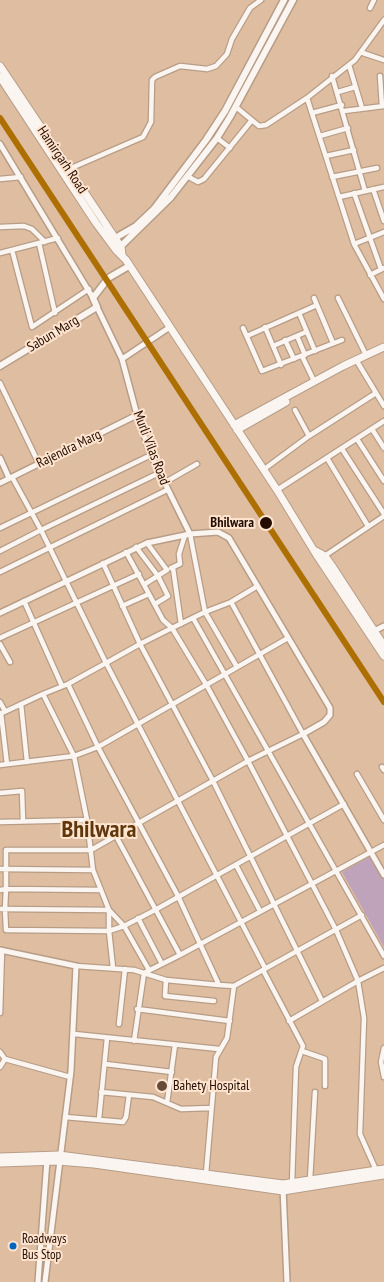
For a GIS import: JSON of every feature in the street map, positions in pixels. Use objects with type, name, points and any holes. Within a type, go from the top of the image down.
[{"type":"main road","points":[[112,239],[136,226],[154,208],[206,140],[225,111],[284,0]]},
{"type":"main road","points":[[119,251],[157,212],[216,138],[236,107],[293,0]]},
{"type":"main road","name":"Hamirgarh Road","points":[[0,66],[119,251],[277,490],[314,550],[322,558]]},
{"type":"main road","name":"Hamirgarh Road","points":[[0,77],[112,239]]},
{"type":"main road","points":[[97,307],[93,298],[108,279],[130,266]]},
{"type":"main road","name":"Sabun Marg","points":[[0,366],[97,307]]},
{"type":"main road","points":[[235,427],[314,381],[384,347]]},
{"type":"main road","points":[[235,427],[344,368],[384,352]]},
{"type":"main road","points":[[322,558],[372,632],[381,642],[384,656]]},
{"type":"main road","points":[[0,1158],[59,1158],[283,1187],[384,1175]]},
{"type":"main road","points":[[0,1163],[46,1158]]},
{"type":"main road","points":[[177,1173],[206,1174],[283,1187],[292,1183],[384,1169]]},
{"type":"street","points":[[68,169],[143,137],[151,122],[151,87],[155,77],[180,66],[207,69],[216,66],[227,54],[232,39],[250,8],[261,0]]},
{"type":"street","points":[[370,8],[374,0]]},
{"type":"street","points":[[236,107],[262,126],[307,98],[332,76],[349,65],[362,52],[384,21]]},
{"type":"street","points":[[362,52],[383,58]]},
{"type":"street","points":[[349,65],[362,108]]},
{"type":"street","points":[[332,76],[344,111],[365,191]]},
{"type":"street","points":[[344,111],[383,106],[380,76]]},
{"type":"street","points":[[338,92],[355,87]]},
{"type":"street","points":[[307,98],[354,244],[384,299]]},
{"type":"street","points":[[312,113],[342,105]]},
{"type":"street","points":[[187,176],[200,182],[252,120]]},
{"type":"street","points":[[320,136],[348,128]]},
{"type":"street","points":[[216,138],[230,148]]},
{"type":"street","points":[[0,144],[93,298]]},
{"type":"street","points":[[326,156],[354,150]]},
{"type":"street","points":[[332,177],[377,168]]},
{"type":"street","points":[[0,179],[21,177]]},
{"type":"street","points":[[339,198],[384,187]]},
{"type":"street","points":[[373,189],[384,221]]},
{"type":"street","points":[[354,193],[382,269],[370,275]]},
{"type":"street","points":[[0,227],[24,226],[32,229],[45,242]]},
{"type":"street","points":[[354,244],[384,232]]},
{"type":"street","points":[[0,253],[58,238]]},
{"type":"street","points":[[39,243],[55,313]]},
{"type":"street","points":[[12,250],[31,325],[35,327],[89,289]]},
{"type":"street","points":[[314,298],[333,343]]},
{"type":"street","points":[[338,298],[366,356]]},
{"type":"street","points":[[247,336],[317,305]]},
{"type":"street","name":"Murli Vilas Road","points":[[97,307],[122,359],[137,415],[166,490],[187,534]]},
{"type":"street","points":[[299,313],[315,351]]},
{"type":"street","points":[[122,359],[170,327]]},
{"type":"street","points":[[265,327],[281,364]]},
{"type":"street","points":[[243,328],[262,371],[342,340]]},
{"type":"street","points":[[273,346],[306,332]]},
{"type":"street","points":[[297,336],[314,381]]},
{"type":"street","points":[[285,340],[294,359]]},
{"type":"street","points":[[358,363],[384,406]]},
{"type":"street","points":[[0,383],[38,464]]},
{"type":"street","points":[[264,470],[309,436],[376,393]]},
{"type":"street","points":[[295,410],[309,436]]},
{"type":"street","name":"Rajendra Marg","points":[[0,483],[137,415]]},
{"type":"street","points":[[277,490],[384,421]]},
{"type":"street","points":[[372,429],[384,448]]},
{"type":"street","points":[[358,439],[384,482]]},
{"type":"street","points":[[322,558],[384,515],[342,449]]},
{"type":"street","points":[[0,528],[152,455]]},
{"type":"street","points":[[0,458],[10,478],[33,512],[75,602],[136,723],[217,875],[288,1021],[301,1043],[302,1051],[296,1067],[292,1183]]},
{"type":"street","points":[[327,458],[368,526]]},
{"type":"street","points":[[164,483],[198,464]]},
{"type":"street","points":[[0,550],[160,473]]},
{"type":"street","points":[[0,572],[166,490]]},
{"type":"street","points":[[0,613],[147,543],[187,534],[218,532],[228,538],[330,708],[330,715],[324,722],[248,761],[91,850],[0,850]]},
{"type":"street","points":[[145,584],[180,564],[179,554],[187,534]]},
{"type":"street","points":[[187,534],[205,612],[237,667]]},
{"type":"street","points":[[147,543],[167,570]]},
{"type":"street","points":[[136,548],[158,576],[168,596],[155,604]]},
{"type":"street","points":[[126,552],[163,620],[172,628],[207,686],[248,761],[336,930],[358,980],[364,1018],[360,1134],[376,1170]]},
{"type":"street","points":[[103,563],[140,644],[252,857],[322,1001]]},
{"type":"street","points":[[172,568],[181,624]]},
{"type":"street","points":[[0,638],[139,574]]},
{"type":"street","points":[[2,713],[68,684],[140,644],[205,612],[231,602],[256,587]]},
{"type":"street","points":[[122,606],[149,594]]},
{"type":"street","points":[[24,601],[62,686]]},
{"type":"street","points":[[231,602],[258,655],[384,874]]},
{"type":"street","points":[[193,618],[384,956]]},
{"type":"street","points":[[372,632],[384,626]]},
{"type":"street","points":[[0,765],[74,756],[98,746],[172,703],[207,686],[288,638]]},
{"type":"street","points":[[0,644],[10,662]]},
{"type":"street","points":[[68,684],[138,824],[178,896],[219,985]]},
{"type":"street","points":[[42,694],[74,756],[87,820],[93,870],[109,910],[124,926],[147,971],[137,1009],[134,1041]]},
{"type":"street","points":[[0,702],[7,764]]},
{"type":"street","points":[[21,704],[27,762]]},
{"type":"street","points":[[357,774],[384,820]]},
{"type":"street","points":[[0,793],[22,791],[23,822]]},
{"type":"street","points":[[0,930],[109,931],[124,926],[252,857],[344,804]]},
{"type":"street","points":[[0,822],[87,820]]},
{"type":"street","points":[[116,836],[180,955]]},
{"type":"street","points":[[147,971],[200,945],[240,921],[384,845]]},
{"type":"street","points":[[6,850],[6,890],[3,909],[6,930]]},
{"type":"street","points":[[236,865],[260,911]]},
{"type":"street","points":[[0,869],[93,870]]},
{"type":"street","points":[[0,890],[101,890]]},
{"type":"street","points":[[3,909],[109,910]]},
{"type":"street","points":[[109,910],[113,968]]},
{"type":"street","points":[[0,1014],[1,950],[76,966],[147,971],[166,980],[234,986],[362,915]]},
{"type":"street","points":[[138,918],[162,964]]},
{"type":"street","points":[[45,1282],[70,1077],[74,1034],[76,966]]},
{"type":"street","points":[[288,1021],[358,980],[384,968]]},
{"type":"street","points":[[120,1024],[125,969]]},
{"type":"street","points":[[166,980],[165,995],[167,997],[214,1001]]},
{"type":"street","points":[[206,1174],[216,1057],[226,1042],[234,986]]},
{"type":"street","points":[[137,1009],[230,1021]]},
{"type":"street","points":[[74,1034],[220,1049]]},
{"type":"street","points":[[99,1120],[106,1064],[107,1038]]},
{"type":"street","points":[[168,1103],[175,1045]]},
{"type":"street","points":[[302,1051],[325,1059],[325,1086]]},
{"type":"street","points":[[0,1052],[5,1058],[70,1077]]},
{"type":"street","points":[[384,1052],[381,1065],[384,1077]]},
{"type":"street","points":[[0,1067],[5,1058]]},
{"type":"street","points":[[106,1064],[172,1072]]},
{"type":"street","points":[[101,1092],[153,1098],[181,1110],[211,1108]]},
{"type":"street","points":[[310,1180],[314,1092]]},
{"type":"street","points":[[65,1118],[123,1122],[126,1117],[129,1095]]},
{"type":"street","points":[[38,1282],[46,1158]]},
{"type":"street","points":[[283,1187],[287,1282]]},
{"type":"shaded area","points":[[371,856],[384,878],[384,947],[342,872]]},
{"type":"transit line","points":[[0,118],[384,702]]},
{"type":"place","name":"Bhilwara","points":[[266,523]]},
{"type":"place","name":"Bahety Hospital","points":[[162,1086]]},
{"type":"place","name":"Roadways Bus Stop","points":[[13,1246]]},
{"type":"district","name":"Bhilwara","points":[[99,830]]}]
